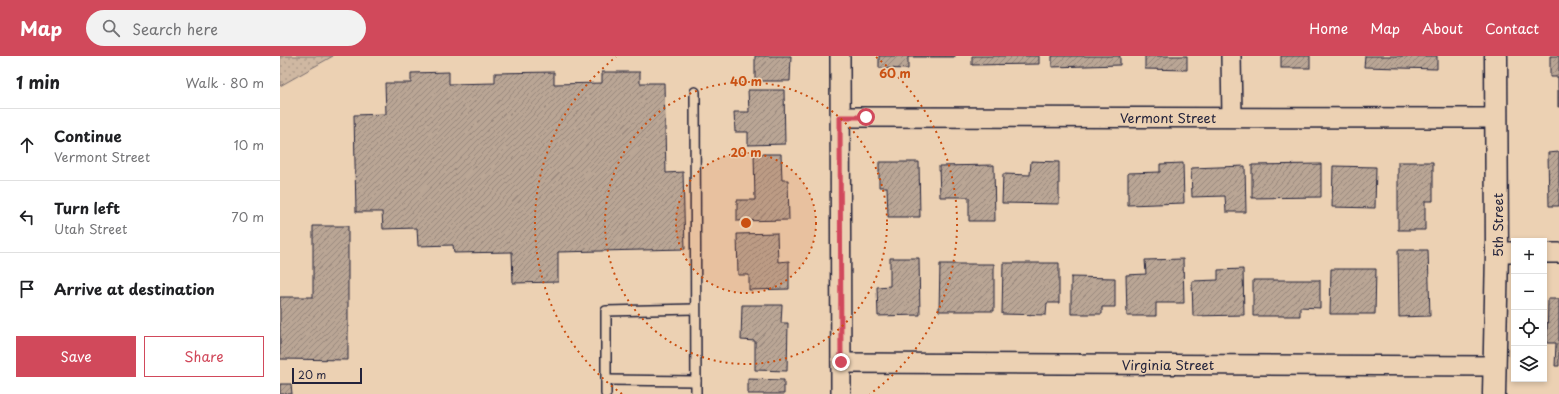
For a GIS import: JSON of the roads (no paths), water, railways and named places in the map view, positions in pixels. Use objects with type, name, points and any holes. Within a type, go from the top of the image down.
[{"type":"street","points":[[840,56],[841,394]]},
{"type":"street","points":[[1231,56],[1232,117]]},
{"type":"street","name":"5th Street","points":[[1494,394],[1505,252],[1496,118],[1496,56]]},
{"type":"street","name":"Vermont Street","points":[[840,117],[1496,118]]},
{"type":"street","points":[[1547,252],[1559,253]]},
{"type":"street","name":"Virginia Street","points":[[841,362],[1495,366]]},
{"type":"lane","points":[[694,92],[696,394]]},
{"type":"lane","points":[[606,394],[606,310],[696,309]]},
{"type":"lane","points":[[606,380],[696,381]]}]
